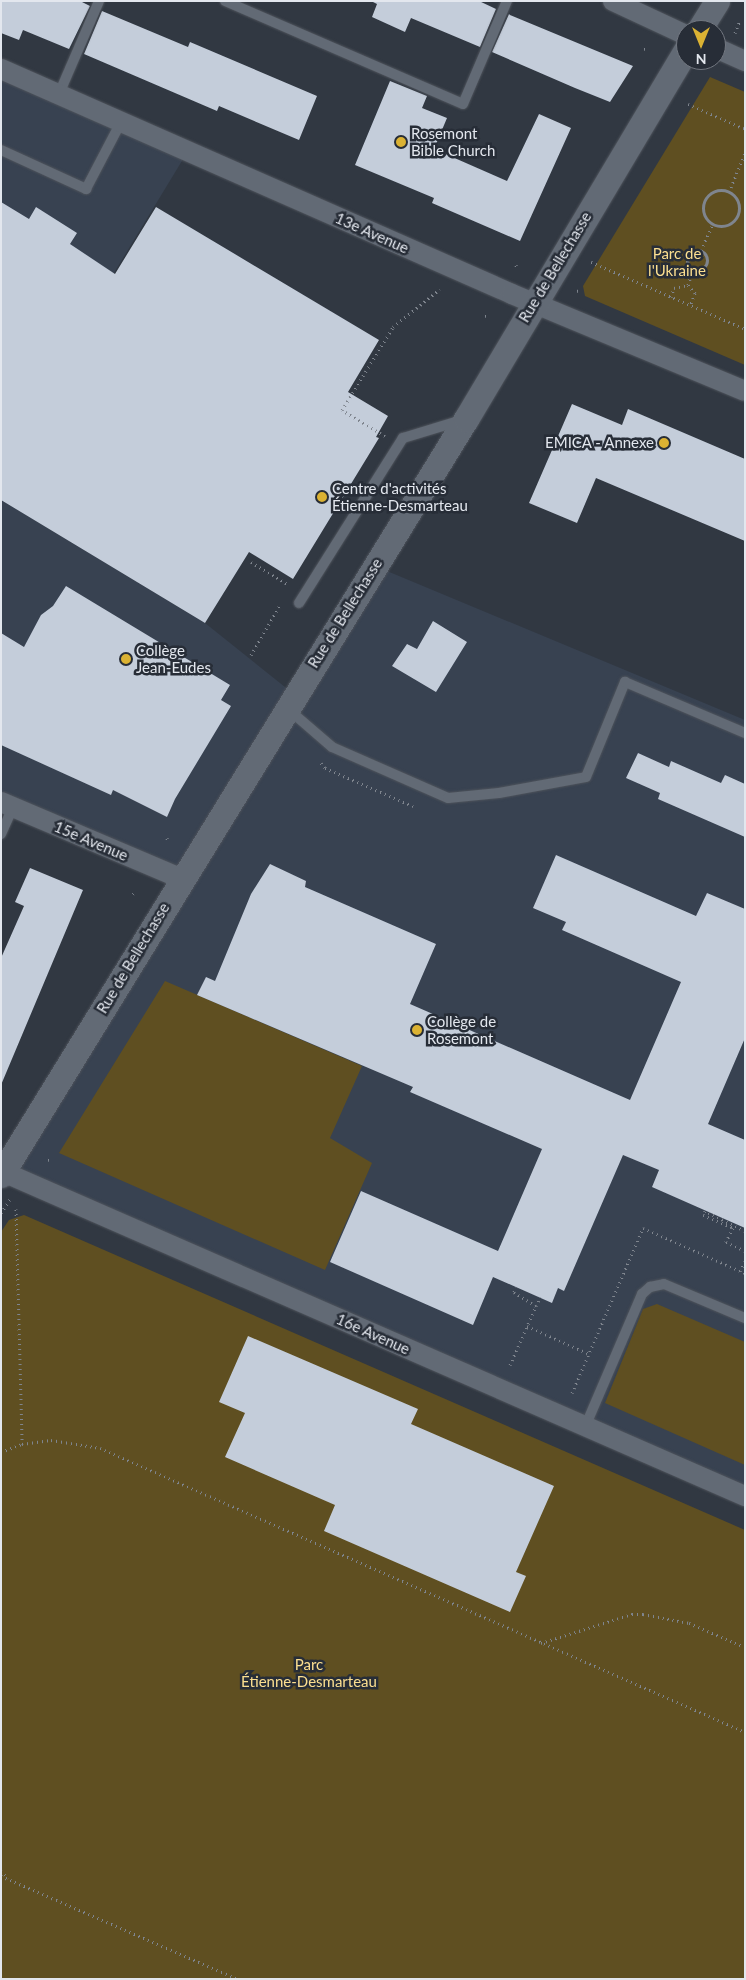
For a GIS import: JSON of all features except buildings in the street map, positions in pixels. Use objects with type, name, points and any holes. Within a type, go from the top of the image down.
[{"type":"street","points":[[613,1],[676,30]]},
{"type":"street","points":[[706,20],[718,1]]},
{"type":"street","points":[[726,52],[745,61]]},
{"type":"street","name":"Rue de Bellechasse","points":[[2,1173],[466,419],[533,303],[676,67]]},
{"type":"street","name":"13e Avenue","points":[[1,69],[533,303],[745,391]]},
{"type":"street","name":"15e Avenue","points":[[7,805],[182,879]]},
{"type":"street","name":"16e Avenue","points":[[2,1173],[745,1496]]},
{"type":"lane","points":[[59,94],[99,1]]},
{"type":"lane","points":[[225,1],[463,104],[507,1]]},
{"type":"lane","points":[[1,150],[86,189],[121,122]]},
{"type":"lane","points":[[299,603],[403,438],[466,419]]},
{"type":"lane","points":[[287,708],[332,747],[448,798],[499,793],[586,777],[625,682],[745,733]]},
{"type":"lane","points":[[1,834],[7,805]]},
{"type":"lane","points":[[585,1427],[642,1294],[650,1287],[664,1284],[745,1318]]},
{"type":"path","points":[[735,33],[740,20]]},
{"type":"path","points":[[688,104],[745,129]]},
{"type":"path","points":[[729,192],[745,153]]},
{"type":"path","points":[[729,192],[737,200],[736,217],[728,225],[713,224],[704,213],[704,202],[711,193],[729,192]]},
{"type":"path","points":[[701,250],[713,224]]},
{"type":"path","points":[[693,270],[688,266],[687,256],[691,251],[701,250]]},
{"type":"path","points":[[693,270],[706,266],[708,259],[701,250]]},
{"type":"path","points":[[591,262],[745,329]]},
{"type":"path","points":[[688,285],[693,270]]},
{"type":"path","points":[[671,298],[674,288],[688,285]]},
{"type":"path","points":[[688,285],[695,293],[690,306]]},
{"type":"path","points":[[387,438],[342,410],[392,327],[440,289]]},
{"type":"path","points":[[250,562],[291,587]]},
{"type":"path","points":[[16,1209],[22,1444]]},
{"type":"path","points":[[745,1231],[705,1211],[703,1215],[732,1228],[726,1242],[745,1251]]},
{"type":"path","points":[[740,1271],[745,1261]]},
{"type":"path","points":[[516,1287],[514,1292],[536,1306]]},
{"type":"path","points":[[510,1365],[540,1298]]},
{"type":"path","points":[[527,1326],[589,1354]]},
{"type":"path","points":[[1,1452],[22,1444],[67,1441],[100,1448],[745,1732]]},
{"type":"path","points":[[541,1643],[632,1614],[643,1614],[689,1623],[745,1647]]},
{"type":"path","points":[[1,1871],[10,1879]]},
{"type":"path","points":[[1,1876],[238,1979]]},
{"type":"shaded area","points":[[1,69],[188,151],[1,459]]},
{"type":"shaded area","name":"Collège de Rosemont","points":[[1,500],[205,623],[295,695],[375,566],[745,720],[745,1496],[3,1172],[181,879],[1,801]]},
{"type":"green space","name":"Parc de l'Ukraine","points":[[710,77],[745,92],[745,365],[585,296],[583,286]]},
{"type":"green space","points":[[165,981],[362,1066],[330,1138],[372,1163],[325,1270],[59,1153]]},
{"type":"green space","name":"Parc Étienne-Desmarteau","points":[[24,1215],[745,1530],[745,1979],[1,1979],[1,1232],[9,1220]]},
{"type":"green space","points":[[657,1304],[745,1342],[745,1465],[605,1403],[643,1309]]},
{"type":"place","name":"Rosemont Bible Church","points":[[401,142]]},
{"type":"place","name":"EMICA - Annexe","points":[[664,443]]},
{"type":"place","name":"Centre d'activités Étienne-Desmarteau","points":[[322,497]]},
{"type":"place","name":"Collège Jean-Eudes","points":[[126,659]]},
{"type":"place","name":"Collège de Rosemont","points":[[417,1030]]}]
